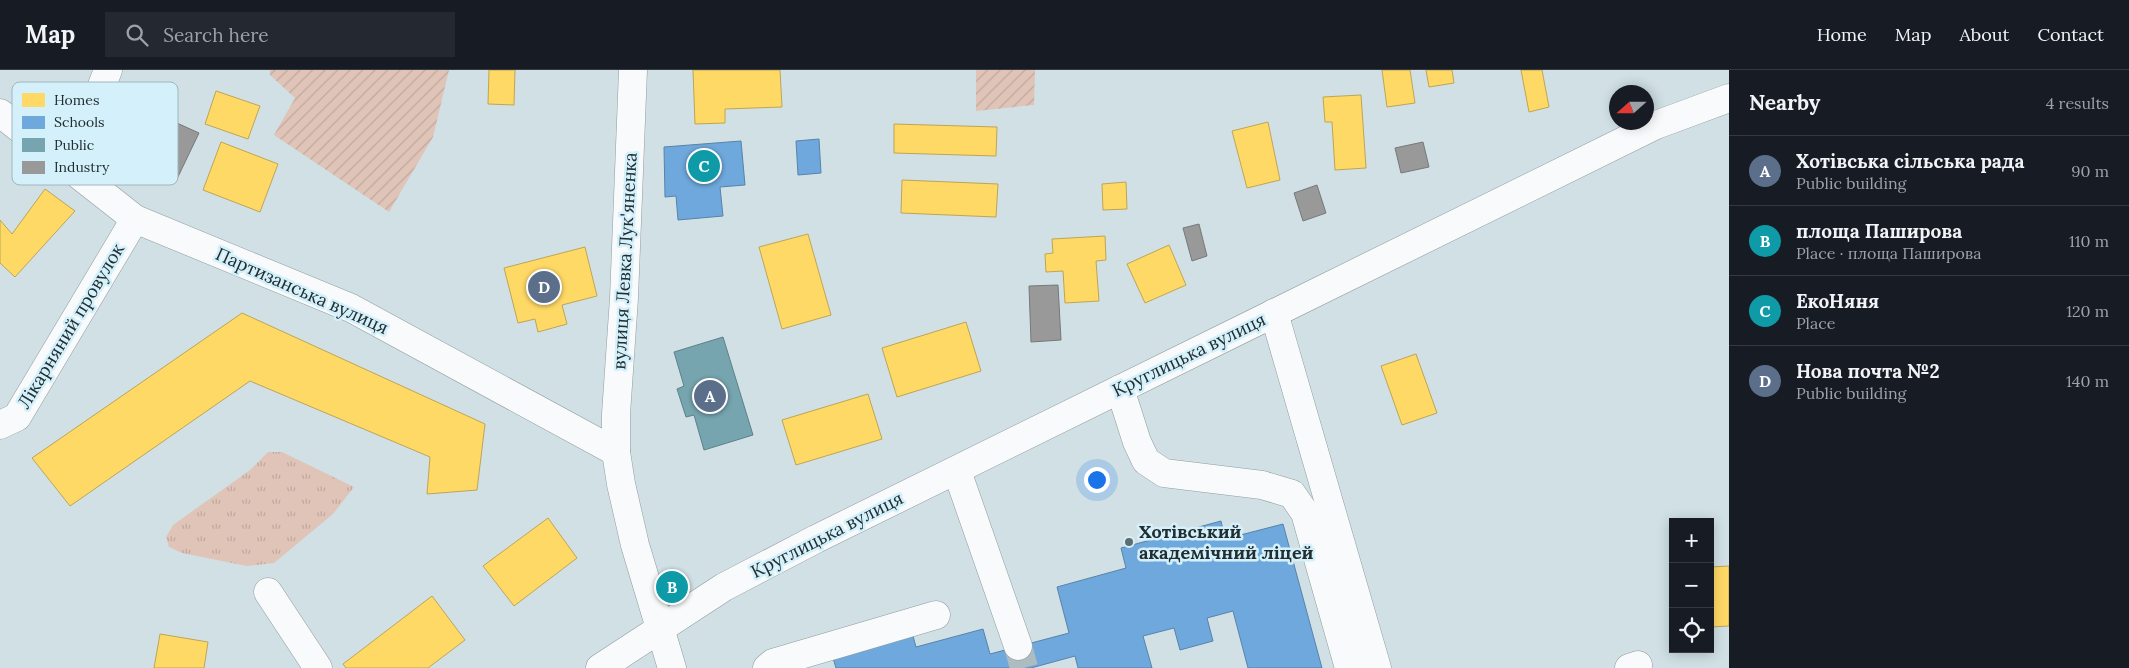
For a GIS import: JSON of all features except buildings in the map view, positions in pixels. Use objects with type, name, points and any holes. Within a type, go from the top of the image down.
[{"type":"street","points":[[103,82],[108,70]]},
{"type":"street","name":"вулиця Левка Лук'яненка","points":[[633,70],[625,288],[616,414],[616,452],[621,484],[635,545],[659,630],[672,668]]},
{"type":"street","name":"Круглицька вулиця","points":[[600,668],[724,587],[816,539],[1656,125],[1729,98]]},
{"type":"street","name":"Партизанська вулиця","points":[[0,113],[12,122]]},
{"type":"street","name":"Партизанська вулиця","points":[[92,185],[135,219],[351,308],[616,452]]},
{"type":"street","name":"Лікарняний провулок","points":[[0,425],[17,417],[135,219]]},
{"type":"street","points":[[1274,313],[1377,668]]},
{"type":"street","points":[[1120,389],[1137,442],[1146,461],[1164,473],[1262,485],[1292,494],[1305,514],[1349,668]]},
{"type":"street","points":[[957,471],[1018,646]]},
{"type":"street","points":[[268,592],[318,668]]},
{"type":"street","points":[[768,668],[773,663],[936,615]]},
{"type":"green space","points":[[270,70],[449,70],[433,137],[389,212],[274,135],[295,98],[270,75]]},
{"type":"green space","points":[[976,70],[1035,70],[1034,105],[976,111]]},
{"type":"green space","points":[[268,452],[282,452],[354,487],[333,514],[274,563],[247,566],[182,553],[169,547],[166,537],[173,525],[250,470]]},
{"type":"tunnel","points":[[1018,646],[1024,668]]},
{"type":"place","name":"ЕкоНяня","points":[[704,166]]},
{"type":"place","name":"Нова почта №2","points":[[544,287]]},
{"type":"place","name":"Хотівська сільська рада","points":[[710,396]]},
{"type":"place","name":"Хотівський академічний ліцей","points":[[1129,542]]},
{"type":"place","name":"площа Паширова","points":[[672,587]]}]
